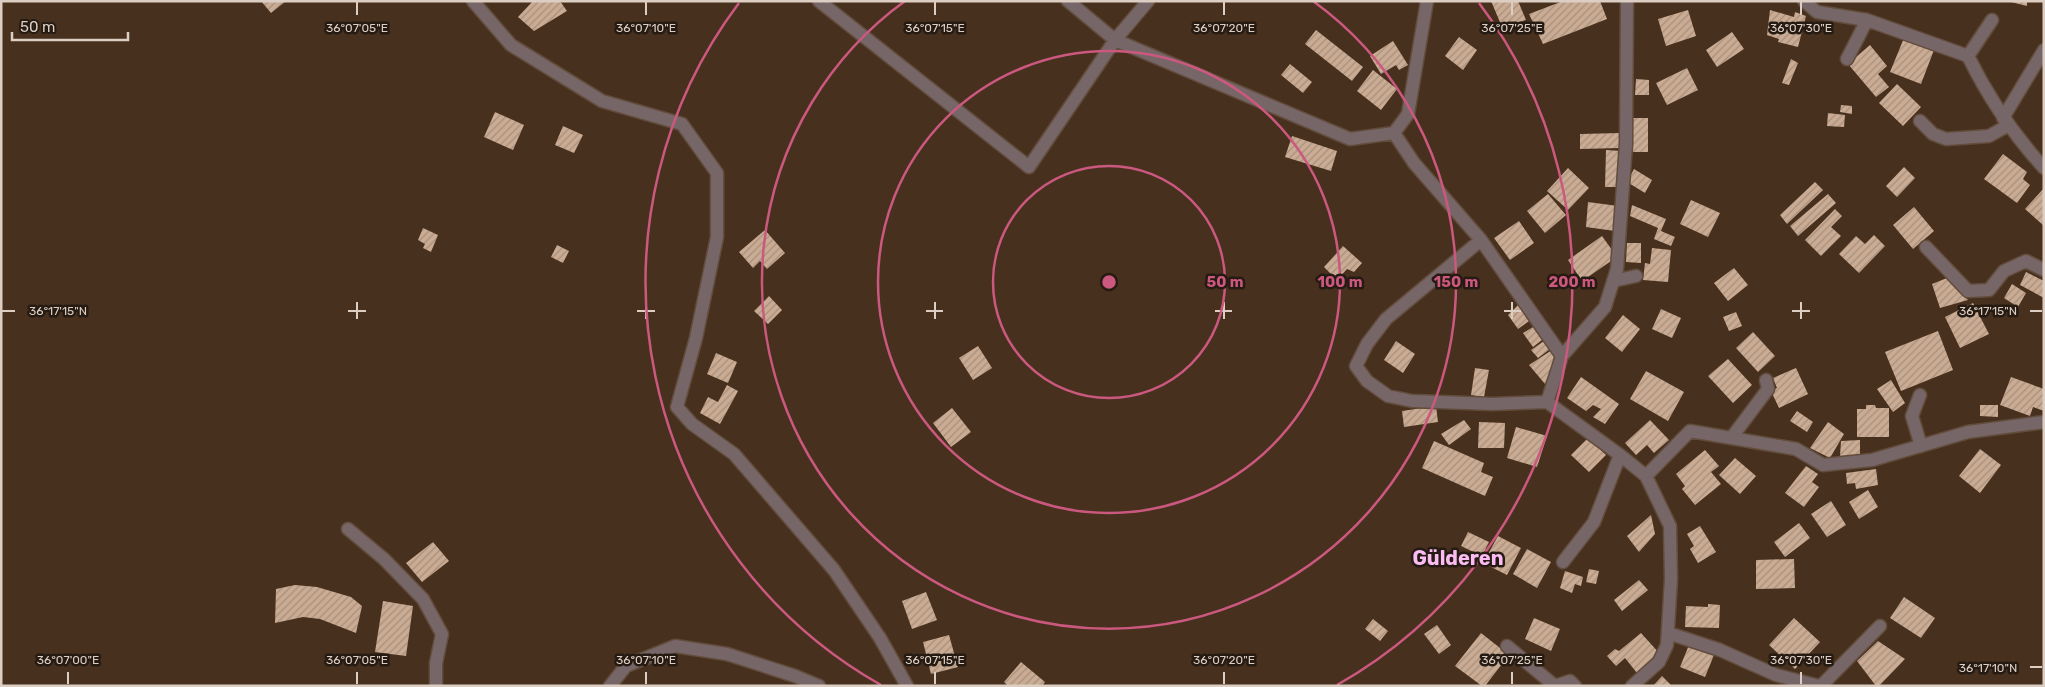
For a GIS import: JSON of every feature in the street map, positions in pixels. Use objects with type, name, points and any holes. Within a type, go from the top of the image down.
[{"type":"street","points":[[473,1],[511,45],[602,101],[682,124],[717,173],[717,238],[696,338],[677,408],[692,424],[734,454],[834,570],[880,638],[907,686]]},
{"type":"street","points":[[818,1],[1029,166],[1115,40],[1148,1]]},
{"type":"street","points":[[1068,1],[1115,40],[1350,139],[1394,133],[1408,114],[1427,1]]},
{"type":"street","points":[[1547,402],[1562,356],[1605,307],[1617,269],[1626,144],[1626,1]]},
{"type":"street","points":[[1804,1],[1817,12],[1867,20],[1968,56],[1984,88],[2006,122],[2044,168]]},
{"type":"street","points":[[1846,60],[1867,20]]},
{"type":"street","points":[[1968,56],[1992,20]]},
{"type":"street","points":[[1920,121],[1933,134],[1946,138],[1989,136],[2006,122],[2044,50]]},
{"type":"street","points":[[1394,133],[1414,163],[1480,240],[1562,356]]},
{"type":"street","points":[[1480,240],[1386,319],[1367,344],[1356,366],[1367,380],[1388,396],[1412,401],[1493,404],[1547,402],[1620,454],[1646,476],[1670,526],[1671,579],[1668,632],[1667,645],[1658,662],[1632,686]]},
{"type":"street","points":[[1926,247],[1968,291],[1989,290],[2004,271],[2026,261],[2044,270]]},
{"type":"street","points":[[1613,281],[1636,276]]},
{"type":"street","points":[[1732,437],[1768,389],[1766,380]]},
{"type":"street","points":[[1920,395],[1912,416],[1920,446]]},
{"type":"street","points":[[1646,476],[1690,431],[1796,449],[1823,465],[1872,460],[1968,432],[2044,422]]},
{"type":"street","points":[[1564,562],[1594,522],[1620,454]]},
{"type":"street","points":[[348,529],[384,559],[423,599],[442,634],[436,663],[436,686]]},
{"type":"street","points":[[1668,632],[1720,650],[1776,675],[1820,686],[1880,626]]},
{"type":"street","points":[[610,686],[626,666],[675,646],[727,654],[795,676],[819,686]]},
{"type":"street","points":[[1507,646],[1555,686],[1570,681],[1575,686]]},
{"type":"building","points":[[261,1],[286,1],[271,13]]},
{"type":"building","points":[[533,1],[560,1],[567,11],[534,31],[518,17]]},
{"type":"building","points":[[1491,1],[1518,1],[1526,20],[1502,27]]},
{"type":"building","points":[[1563,1],[1600,1],[1607,19],[1543,44],[1529,14]]},
{"type":"building","points":[[2027,1],[2027,6],[2011,2]]},
{"type":"building","points":[[1688,10],[1696,36],[1666,46],[1658,19]]},
{"type":"building","points":[[1770,10],[1794,17],[1795,12],[1806,16],[1798,47],[1778,42],[1779,39],[1767,35]]},
{"type":"building","points":[[1316,30],[1363,67],[1352,81],[1305,44]]},
{"type":"building","points":[[1732,32],[1744,49],[1717,67],[1706,50]]},
{"type":"building","points":[[1459,37],[1477,50],[1463,70],[1445,56]]},
{"type":"building","points":[[1904,38],[1934,50],[1921,84],[1890,72]]},
{"type":"building","points":[[1393,41],[1408,65],[1399,70],[1396,65],[1381,74],[1370,56]]},
{"type":"building","points":[[1870,45],[1887,66],[1878,74],[1889,87],[1876,97],[1848,64]]},
{"type":"building","points":[[1791,59],[1798,63],[1789,85],[1782,83]]},
{"type":"building","points":[[1290,64],[1312,82],[1303,93],[1281,75]]},
{"type":"building","points":[[1687,68],[1698,90],[1667,105],[1656,83]]},
{"type":"building","points":[[1373,70],[1397,89],[1381,110],[1357,91]]},
{"type":"building","points":[[1636,79],[1649,80],[1649,95],[1635,95]]},
{"type":"building","points":[[1897,84],[1921,107],[1903,126],[1879,103]]},
{"type":"building","points":[[1841,105],[1852,106],[1852,114],[1840,112]]},
{"type":"building","points":[[495,112],[524,125],[513,150],[484,137]]},
{"type":"building","points":[[1828,113],[1845,115],[1844,127],[1827,126]]},
{"type":"building","points":[[1633,118],[1648,118],[1648,152],[1633,152]]},
{"type":"building","points":[[563,126],[583,135],[574,153],[555,145]]},
{"type":"building","points":[[1620,133],[1620,148],[1580,149],[1580,134]]},
{"type":"building","points":[[1292,136],[1337,151],[1331,171],[1285,157]]},
{"type":"building","points":[[1606,150],[1621,151],[1620,187],[1605,187]]},
{"type":"building","points":[[2003,154],[2027,172],[2023,179],[2030,185],[2017,203],[1984,179]]},
{"type":"building","points":[[1904,167],[1915,178],[1897,197],[1886,186]]},
{"type":"building","points":[[1568,168],[1589,188],[1568,210],[1547,191]]},
{"type":"building","points":[[1634,169],[1652,180],[1645,193],[1627,182]]},
{"type":"building","points":[[1815,182],[1823,190],[1787,224],[1780,215]]},
{"type":"building","points":[[2044,188],[2044,226],[2025,209]]},
{"type":"building","points":[[1548,194],[1566,215],[1545,233],[1527,211]]},
{"type":"building","points":[[1828,194],[1836,203],[1798,236],[1790,226]]},
{"type":"building","points":[[1691,200],[1720,213],[1708,237],[1680,224]]},
{"type":"building","points":[[1588,202],[1618,206],[1615,231],[1586,227]]},
{"type":"building","points":[[1632,205],[1666,219],[1661,231],[1675,237],[1671,246],[1654,239],[1658,228],[1630,216]]},
{"type":"building","points":[[1914,207],[1934,231],[1913,249],[1893,225]]},
{"type":"building","points":[[1835,209],[1842,216],[1831,227],[1841,236],[1821,256],[1805,240]]},
{"type":"building","points":[[1519,221],[1534,243],[1510,260],[1494,238]]},
{"type":"building","points":[[423,228],[438,235],[431,252],[423,248],[425,244],[418,240]]},
{"type":"building","points":[[765,230],[785,253],[767,269],[760,261],[753,268],[739,252]]},
{"type":"building","points":[[1874,235],[1885,246],[1859,273],[1839,254],[1856,236],[1865,244]]},
{"type":"building","points":[[1602,236],[1617,257],[1582,281],[1568,260]]},
{"type":"building","points":[[1627,243],[1641,243],[1641,263],[1626,262]]},
{"type":"building","points":[[557,245],[569,251],[563,263],[551,257]]},
{"type":"building","points":[[1343,246],[1362,263],[1354,272],[1347,269],[1337,280],[1324,267]]},
{"type":"building","points":[[1652,248],[1671,250],[1668,282],[1643,280],[1645,263],[1650,264]]},
{"type":"building","points":[[1734,268],[1748,285],[1728,301],[1714,283]]},
{"type":"building","points":[[2026,272],[2044,281],[2044,298],[2020,285]]},
{"type":"building","points":[[1947,278],[1968,300],[1940,308],[1932,284]]},
{"type":"building","points":[[2012,284],[2026,293],[2018,307],[2004,298]]},
{"type":"building","points":[[769,296],[782,310],[768,324],[754,311]]},
{"type":"building","points":[[1973,303],[1989,334],[1960,348],[1945,317]]},
{"type":"building","points":[[1518,305],[1529,321],[1518,329],[1508,315]]},
{"type":"building","points":[[1661,309],[1681,318],[1672,338],[1652,329]]},
{"type":"building","points":[[1736,312],[1742,326],[1729,331],[1723,317]]},
{"type":"building","points":[[1623,315],[1640,329],[1622,352],[1605,338]]},
{"type":"building","points":[[1533,327],[1542,340],[1533,347],[1523,333]]},
{"type":"building","points":[[1938,331],[1953,370],[1901,391],[1885,352]]},
{"type":"building","points":[[1753,332],[1775,356],[1758,372],[1736,348]]},
{"type":"building","points":[[1396,341],[1415,354],[1403,373],[1384,360]]},
{"type":"building","points":[[1544,341],[1550,349],[1538,358],[1531,350]]},
{"type":"building","points":[[978,346],[992,368],[973,380],[959,358]]},
{"type":"building","points":[[1552,350],[1554,356],[1553,368],[1545,384],[1529,365]]},
{"type":"building","points":[[716,353],[737,362],[728,383],[707,374]]},
{"type":"building","points":[[1728,359],[1752,385],[1733,403],[1708,376]]},
{"type":"building","points":[[1475,368],[1489,370],[1484,397],[1471,395]]},
{"type":"building","points":[[1796,368],[1808,394],[1779,408],[1771,391],[1777,388],[1773,378]]},
{"type":"building","points":[[1646,371],[1684,392],[1668,421],[1630,399]]},
{"type":"building","points":[[1581,377],[1619,404],[1605,424],[1593,417],[1601,409],[1593,405],[1586,411],[1567,398]]},
{"type":"building","points":[[2011,377],[2044,389],[2044,411],[2033,407],[2030,416],[2000,405]]},
{"type":"building","points":[[1891,380],[1905,403],[1893,412],[1877,389]]},
{"type":"building","points":[[727,385],[738,391],[720,424],[700,413],[708,397],[718,402]]},
{"type":"building","points":[[1866,405],[1875,405],[1876,408],[1889,408],[1889,437],[1857,437],[1857,409],[1866,409]]},
{"type":"building","points":[[1980,405],[1998,405],[1998,417],[1980,416]]},
{"type":"building","points":[[1436,406],[1438,422],[1404,427],[1402,411]]},
{"type":"building","points":[[952,408],[971,432],[951,447],[933,423]]},
{"type":"building","points":[[1797,411],[1813,422],[1807,432],[1790,421]]},
{"type":"building","points":[[1464,420],[1471,429],[1449,445],[1441,434]]},
{"type":"building","points":[[1650,420],[1669,440],[1654,453],[1647,445],[1636,455],[1625,443]]},
{"type":"building","points":[[1479,422],[1505,423],[1504,448],[1478,448]]},
{"type":"building","points":[[1828,422],[1844,434],[1830,458],[1810,448]]},
{"type":"building","points":[[1516,427],[1547,436],[1537,467],[1507,458]]},
{"type":"building","points":[[1588,438],[1606,455],[1589,472],[1571,455]]},
{"type":"building","points":[[1860,440],[1860,456],[1840,456],[1841,441]]},
{"type":"building","points":[[1434,441],[1484,463],[1481,472],[1493,477],[1485,496],[1422,468]]},
{"type":"building","points":[[1980,449],[2001,465],[1980,493],[1959,476]]},
{"type":"building","points":[[1705,450],[1719,466],[1711,472],[1721,484],[1695,505],[1682,489],[1685,486],[1676,474]]},
{"type":"building","points":[[1735,458],[1756,476],[1740,494],[1719,475]]},
{"type":"building","points":[[1806,466],[1818,474],[1812,482],[1819,487],[1804,507],[1785,493]]},
{"type":"building","points":[[1876,469],[1878,485],[1856,489],[1855,483],[1847,484],[1846,473]]},
{"type":"building","points":[[1868,490],[1878,507],[1859,519],[1849,502]]},
{"type":"building","points":[[1831,501],[1846,525],[1827,537],[1811,514]]},
{"type":"building","points":[[1651,515],[1655,534],[1639,552],[1627,536]]},
{"type":"building","points":[[1799,523],[1810,538],[1785,557],[1774,542]]},
{"type":"building","points":[[1700,526],[1716,552],[1698,563],[1690,549],[1694,546],[1687,534]]},
{"type":"building","points":[[1468,532],[1489,542],[1482,556],[1461,546]]},
{"type":"building","points":[[1498,536],[1521,548],[1507,575],[1483,563]]},
{"type":"building","points":[[433,542],[449,561],[422,582],[406,563]]},
{"type":"building","points":[[1527,549],[1551,562],[1537,588],[1513,574]]},
{"type":"building","points":[[1794,559],[1795,588],[1756,589],[1756,560]]},
{"type":"building","points":[[1589,569],[1599,571],[1596,584],[1586,582]]},
{"type":"building","points":[[1565,571],[1583,577],[1581,586],[1575,584],[1572,593],[1560,588]]},
{"type":"building","points":[[1639,580],[1648,590],[1622,611],[1614,600]]},
{"type":"building","points":[[295,585],[317,587],[351,597],[362,606],[356,633],[320,619],[303,617],[275,623],[276,589]]},
{"type":"building","points":[[926,592],[937,620],[912,629],[902,601]]},
{"type":"building","points":[[1904,597],[1935,618],[1921,638],[1890,618]]},
{"type":"building","points":[[383,601],[413,606],[406,656],[375,652]]},
{"type":"building","points":[[1708,604],[1720,605],[1719,628],[1685,627],[1686,606],[1708,607]]},
{"type":"building","points":[[1534,618],[1560,629],[1551,651],[1525,639]]},
{"type":"building","points":[[1794,618],[1820,642],[1795,669],[1769,645]]},
{"type":"building","points":[[1373,619],[1388,631],[1380,641],[1365,629]]},
{"type":"building","points":[[1437,625],[1451,645],[1439,654],[1424,634]]},
{"type":"building","points":[[1481,633],[1509,655],[1485,686],[1482,686],[1455,666]]},
{"type":"building","points":[[1641,633],[1660,654],[1637,673],[1625,658],[1616,666],[1607,656],[1615,649],[1619,651]]},
{"type":"building","points":[[949,635],[958,667],[931,674],[923,642]]},
{"type":"building","points":[[1878,641],[1905,659],[1879,686],[1876,686],[1857,661]]},
{"type":"building","points":[[1689,645],[1714,655],[1705,677],[1680,667]]},
{"type":"building","points":[[1021,662],[1045,682],[1042,686],[1008,686],[1004,682]]},
{"type":"building","points":[[1662,676],[1672,686],[1653,686]]},
{"type":"district","name":"Gülderen","points":[[1458,558]]}]
